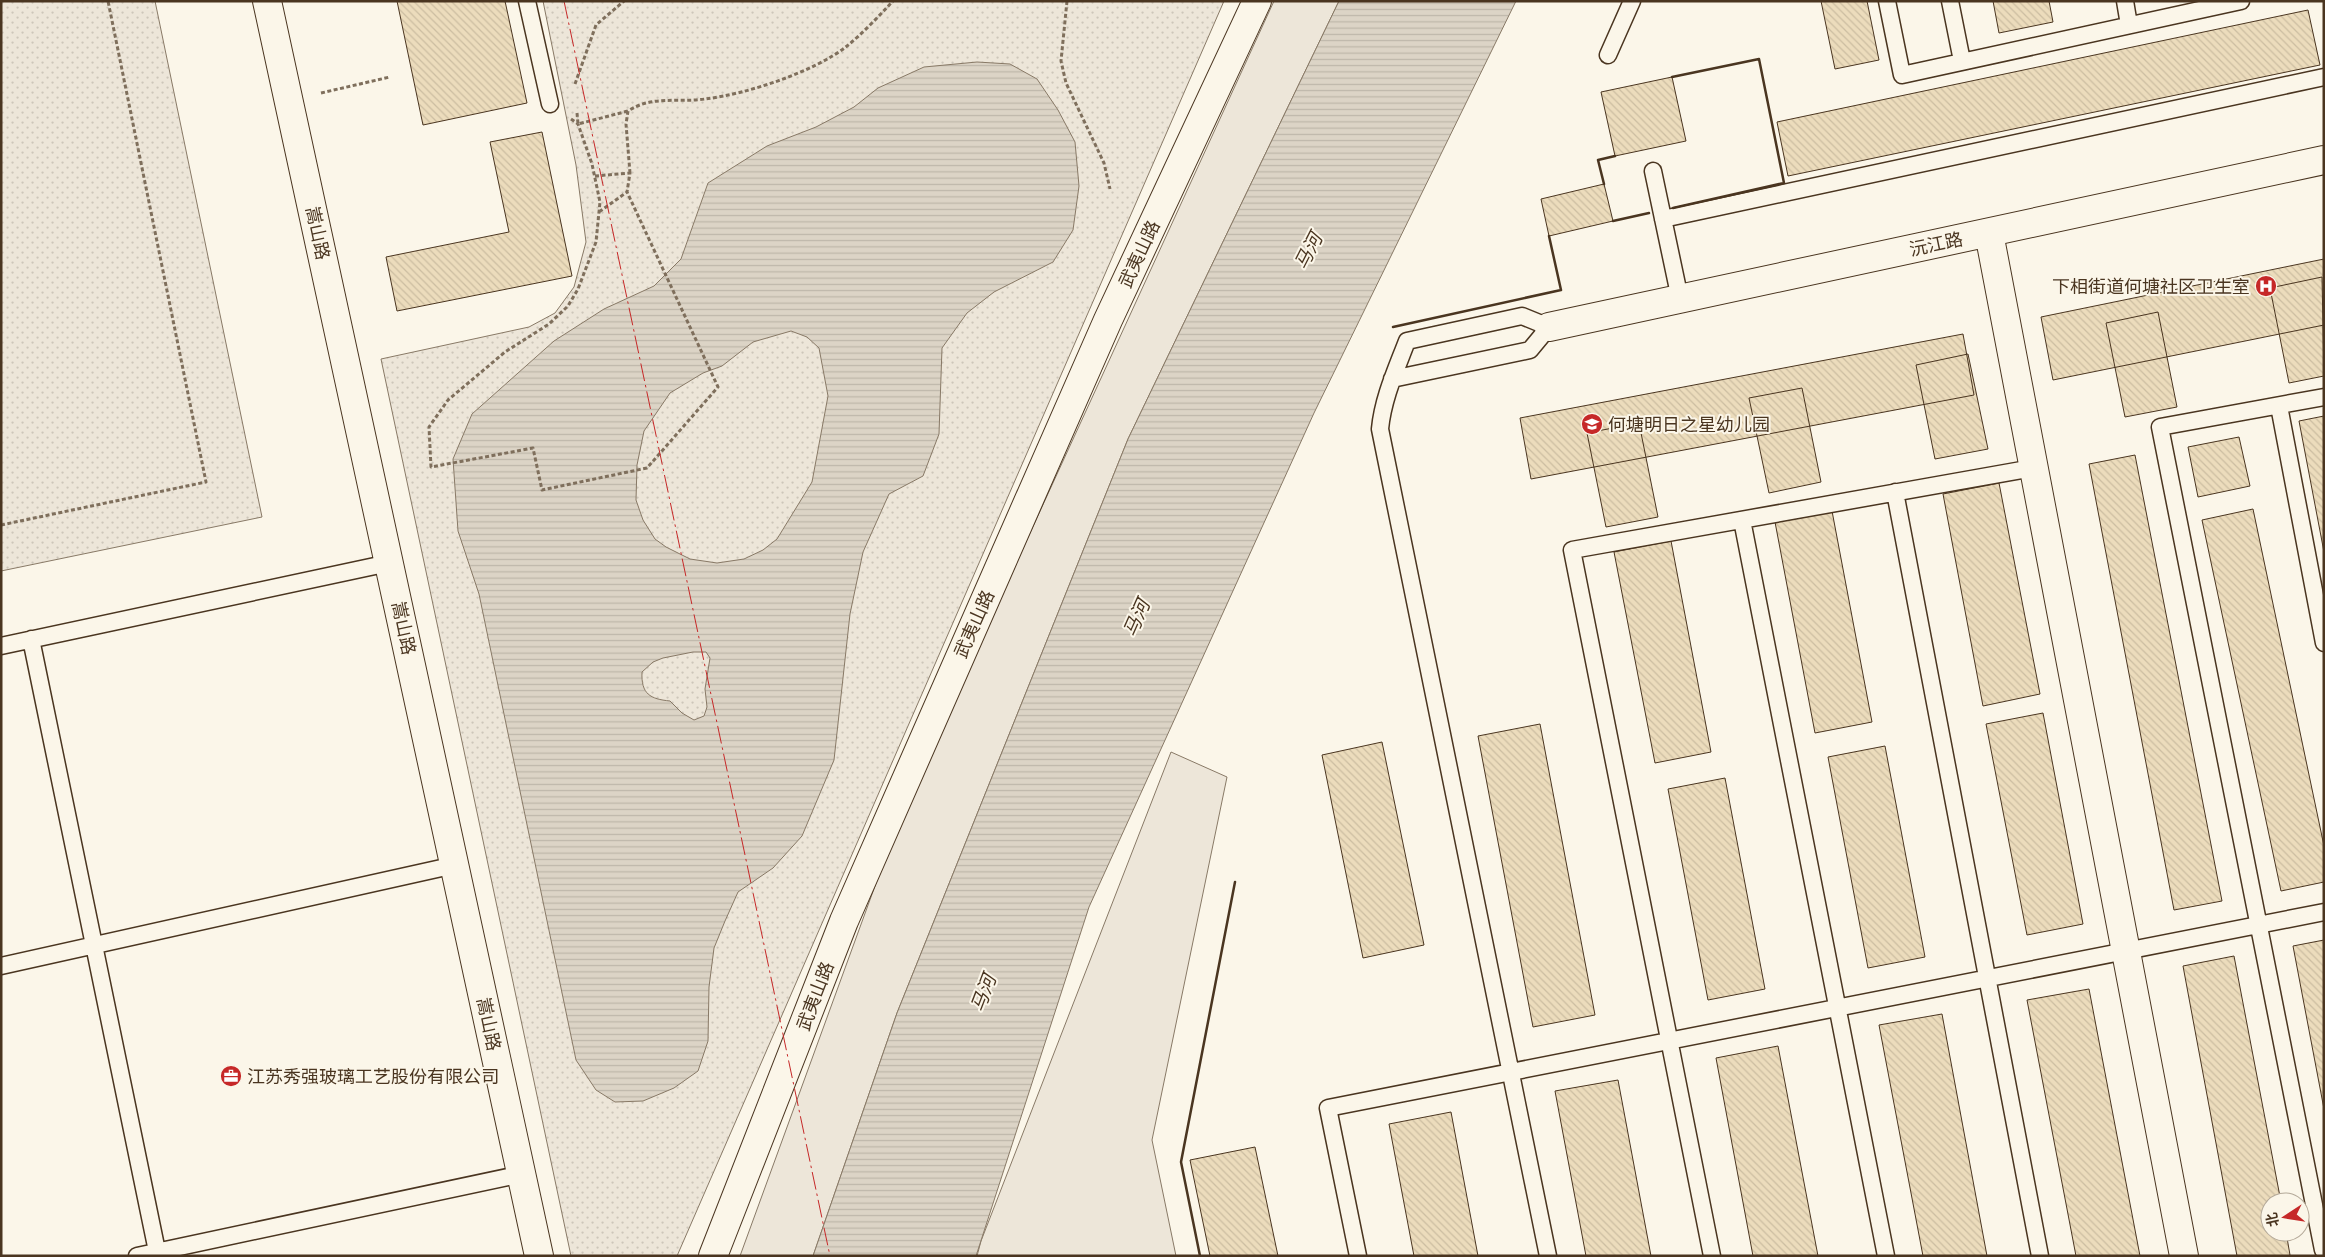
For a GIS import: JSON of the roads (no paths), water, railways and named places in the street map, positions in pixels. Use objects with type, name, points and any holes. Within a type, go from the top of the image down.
[{"type":"street","name":"嵩山路","points":[[267,1],[540,1256]]},
{"type":"street","name":"武夷山路","points":[[713,1256],[844,921],[1108,320],[1257,1]]},
{"type":"street","name":"沅江路","points":[[1549,327],[2324,160]]},
{"type":"street","points":[[1989,233],[2184,1256]]},
{"type":"lane","points":[[527,1],[550,104]]},
{"type":"lane","points":[[1608,55],[1632,1]]},
{"type":"lane","points":[[1888,1],[1902,75],[2241,1]]},
{"type":"lane","points":[[1950,1],[1962,61]]},
{"type":"lane","points":[[2125,1],[2129,25]]},
{"type":"lane","points":[[1663,219],[2324,77]]},
{"type":"lane","points":[[1653,171],[1680,299]]},
{"type":"lane","points":[[1392,379],[1530,350],[1549,327],[1522,316],[1407,341],[1392,379],[1382,406],[1380,429],[1446,744],[1548,1256]]},
{"type":"lane","points":[[2323,1250],[2160,427],[2324,397]]},
{"type":"lane","points":[[2279,406],[2324,643]]},
{"type":"lane","points":[[1712,1256],[1572,550],[2033,468]]},
{"type":"lane","points":[[1895,492],[2040,1256]]},
{"type":"lane","points":[[1742,520],[1886,1256]]},
{"type":"lane","points":[[1,646],[389,563]]},
{"type":"lane","points":[[31,639],[157,1254]]},
{"type":"lane","points":[[1,966],[455,865]]},
{"type":"lane","points":[[1358,1256],[1328,1108],[2324,912]]},
{"type":"lane","points":[[137,1256],[157,1254],[522,1174]]},
{"type":"water","name":"马河","points":[[1339,1],[1516,1],[1314,413],[1089,907],[976,1256],[813,1256],[897,1013],[1128,439]]},
{"type":"water","points":[[977,62],[1010,64],[1037,79],[1058,110],[1075,142],[1079,186],[1073,230],[1053,262],[994,292],[967,313],[942,348],[939,434],[923,476],[889,494],[863,552],[850,614],[834,760],[802,836],[773,868],[738,892],[725,921],[714,948],[709,987],[708,1041],[698,1071],[674,1088],[643,1101],[615,1102],[596,1090],[576,1060],[479,594],[458,531],[453,459],[472,414],[554,341],[604,309],[654,286],[681,259],[708,183],[767,146],[816,127],[854,107],[878,88],[924,67]],"holes":[[[791,331],[807,337],[819,348],[828,396],[812,482],[777,539],[763,550],[744,559],[717,563],[690,559],[666,547],[655,539],[643,520],[636,500],[637,465],[644,431],[670,393],[703,373],[722,366],[753,342]],[[693,652],[706,652],[710,658],[705,689],[707,707],[704,716],[694,720],[682,713],[670,701],[657,699],[648,694],[643,686],[642,679],[642,672],[653,662]]]},
{"type":"place","name":"下相街道何塘社区卫生室","points":[[2266,286]]},
{"type":"place","name":"何塘明日之星幼儿园","points":[[1592,424]]},
{"type":"place","name":"江苏秀强玻璃工艺股份有限公司","points":[[231,1076]]}]
